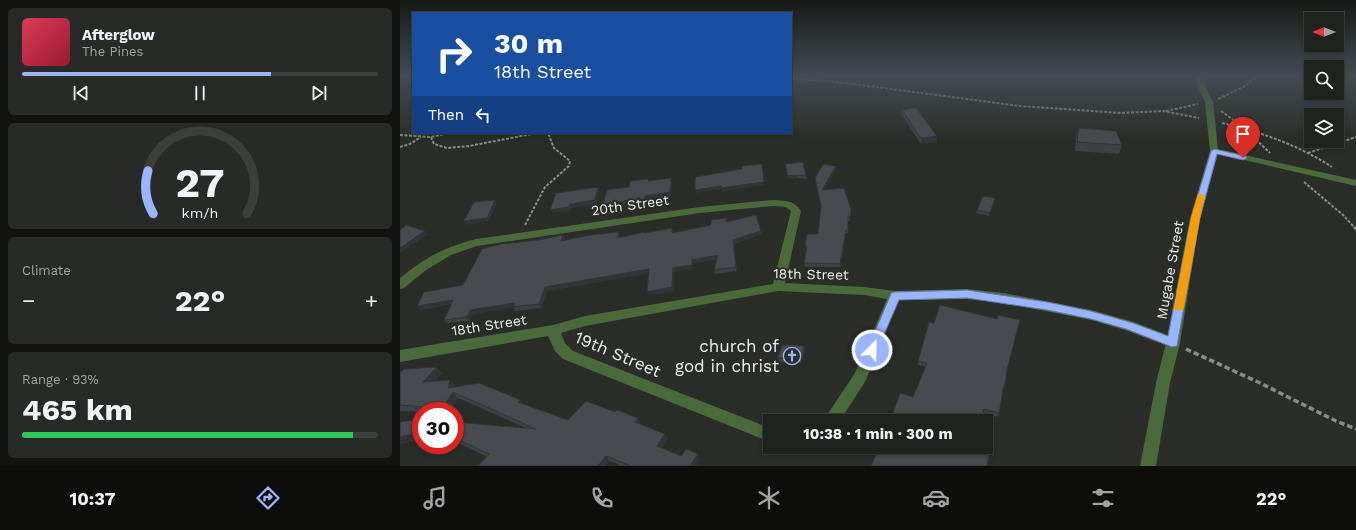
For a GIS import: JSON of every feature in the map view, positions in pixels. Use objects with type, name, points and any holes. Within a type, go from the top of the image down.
[{"type":"street","points":[[1206,97],[1209,102],[1214,151],[1355,183]]},
{"type":"street","name":"Mugabe Street","points":[[1148,466],[1195,218],[1214,151]]},
{"type":"street","name":"20th Street","points":[[400,285],[422,267],[447,252],[476,243],[700,210],[773,203],[788,204],[796,211],[778,287]]},
{"type":"street","name":"18th Street","points":[[400,356],[553,330],[585,321],[778,287],[864,292],[895,296],[967,294],[1047,306],[1091,315],[1129,326],[1172,343]]},
{"type":"street","points":[[836,414],[861,376],[895,296]]},
{"type":"street","name":"19th Street","points":[[553,330],[560,350],[568,355],[763,433]]},
{"type":"path","points":[[950,97],[1020,106],[1121,113],[1163,111],[1209,102],[1221,97]]},
{"type":"path","points":[[1163,111],[1243,127],[1280,140],[1320,158],[1355,183]]},
{"type":"path","points":[[400,135],[431,137],[444,134]]},
{"type":"path","points":[[431,137],[434,144],[447,148],[469,146],[532,134]]},
{"type":"path","points":[[520,236],[545,187],[569,166],[570,161],[554,148],[548,134]]},
{"type":"path","points":[[400,147],[410,144],[421,137]]},
{"type":"path","points":[[1308,153],[1356,137]]},
{"type":"path","points":[[1172,343],[1258,382],[1356,430]]},
{"type":"building","points":[[916,108],[937,136],[921,138],[902,110]]},
{"type":"building","points":[[1079,128],[1116,131],[1122,145],[1077,142]]},
{"type":"building","points":[[803,162],[806,176],[788,176],[785,164]]},
{"type":"building","points":[[762,164],[764,182],[695,190],[695,177],[742,169],[742,166]]},
{"type":"building","points":[[823,164],[836,166],[822,190],[844,188],[851,209],[850,217],[848,217],[848,230],[846,230],[840,264],[804,263],[807,246],[805,246],[807,234],[818,234],[821,206],[815,178]]},
{"type":"building","points":[[671,178],[670,192],[645,196],[644,203],[625,205],[626,201],[603,204],[607,190],[629,187],[630,181],[648,179],[648,181]]},
{"type":"building","points":[[598,187],[595,200],[570,204],[569,207],[550,210],[556,193]]},
{"type":"building","points":[[983,196],[995,198],[990,213],[977,210]]},
{"type":"building","points":[[495,200],[487,218],[464,221],[474,202]]},
{"type":"building","points":[[756,215],[761,231],[733,240],[736,267],[714,270],[718,255],[692,260],[692,265],[673,268],[672,287],[647,292],[649,269],[545,287],[539,304],[513,307],[515,303],[470,310],[467,317],[444,320],[453,300],[417,306],[424,292],[463,285],[482,249],[501,244],[538,240],[563,235],[561,241],[591,235],[619,232],[618,238],[672,228],[672,233],[711,225],[711,220],[726,218],[726,222]]},
{"type":"building","points":[[406,225],[425,231],[400,248],[400,230]]},
{"type":"building","points":[[940,305],[997,319],[998,315],[1020,320],[1007,370],[999,413],[984,409],[982,414],[892,414],[900,393],[913,397],[927,363],[918,361],[929,322],[934,323]]},
{"type":"building","name":"church of god in christ","points":[[782,345],[804,346],[801,360],[778,358]]},
{"type":"building","points":[[437,367],[423,382],[450,380],[448,388],[479,383],[521,400],[518,402],[568,420],[586,401],[615,412],[617,410],[638,418],[635,422],[665,434],[657,446],[681,456],[686,449],[698,454],[690,466],[631,466],[606,456],[598,466],[478,466],[489,454],[464,442],[464,423],[536,429],[453,392],[447,402],[412,402],[412,406],[400,405],[400,372],[404,369]]},
{"type":"building","points":[[412,420],[412,434],[400,437],[400,422]]},
{"type":"building","points":[[876,454],[990,454],[987,466],[871,466]]},
{"type":"slow traffic","points":[[1179,307],[1195,218],[1201,196]]},
{"type":"place","name":"church of god in christ","points":[[792,356]]},
{"type":"route","points":[[872,350],[895,296],[967,294],[1004,298],[1091,315],[1129,326],[1172,343],[1195,218],[1214,151],[1243,158]]}]
